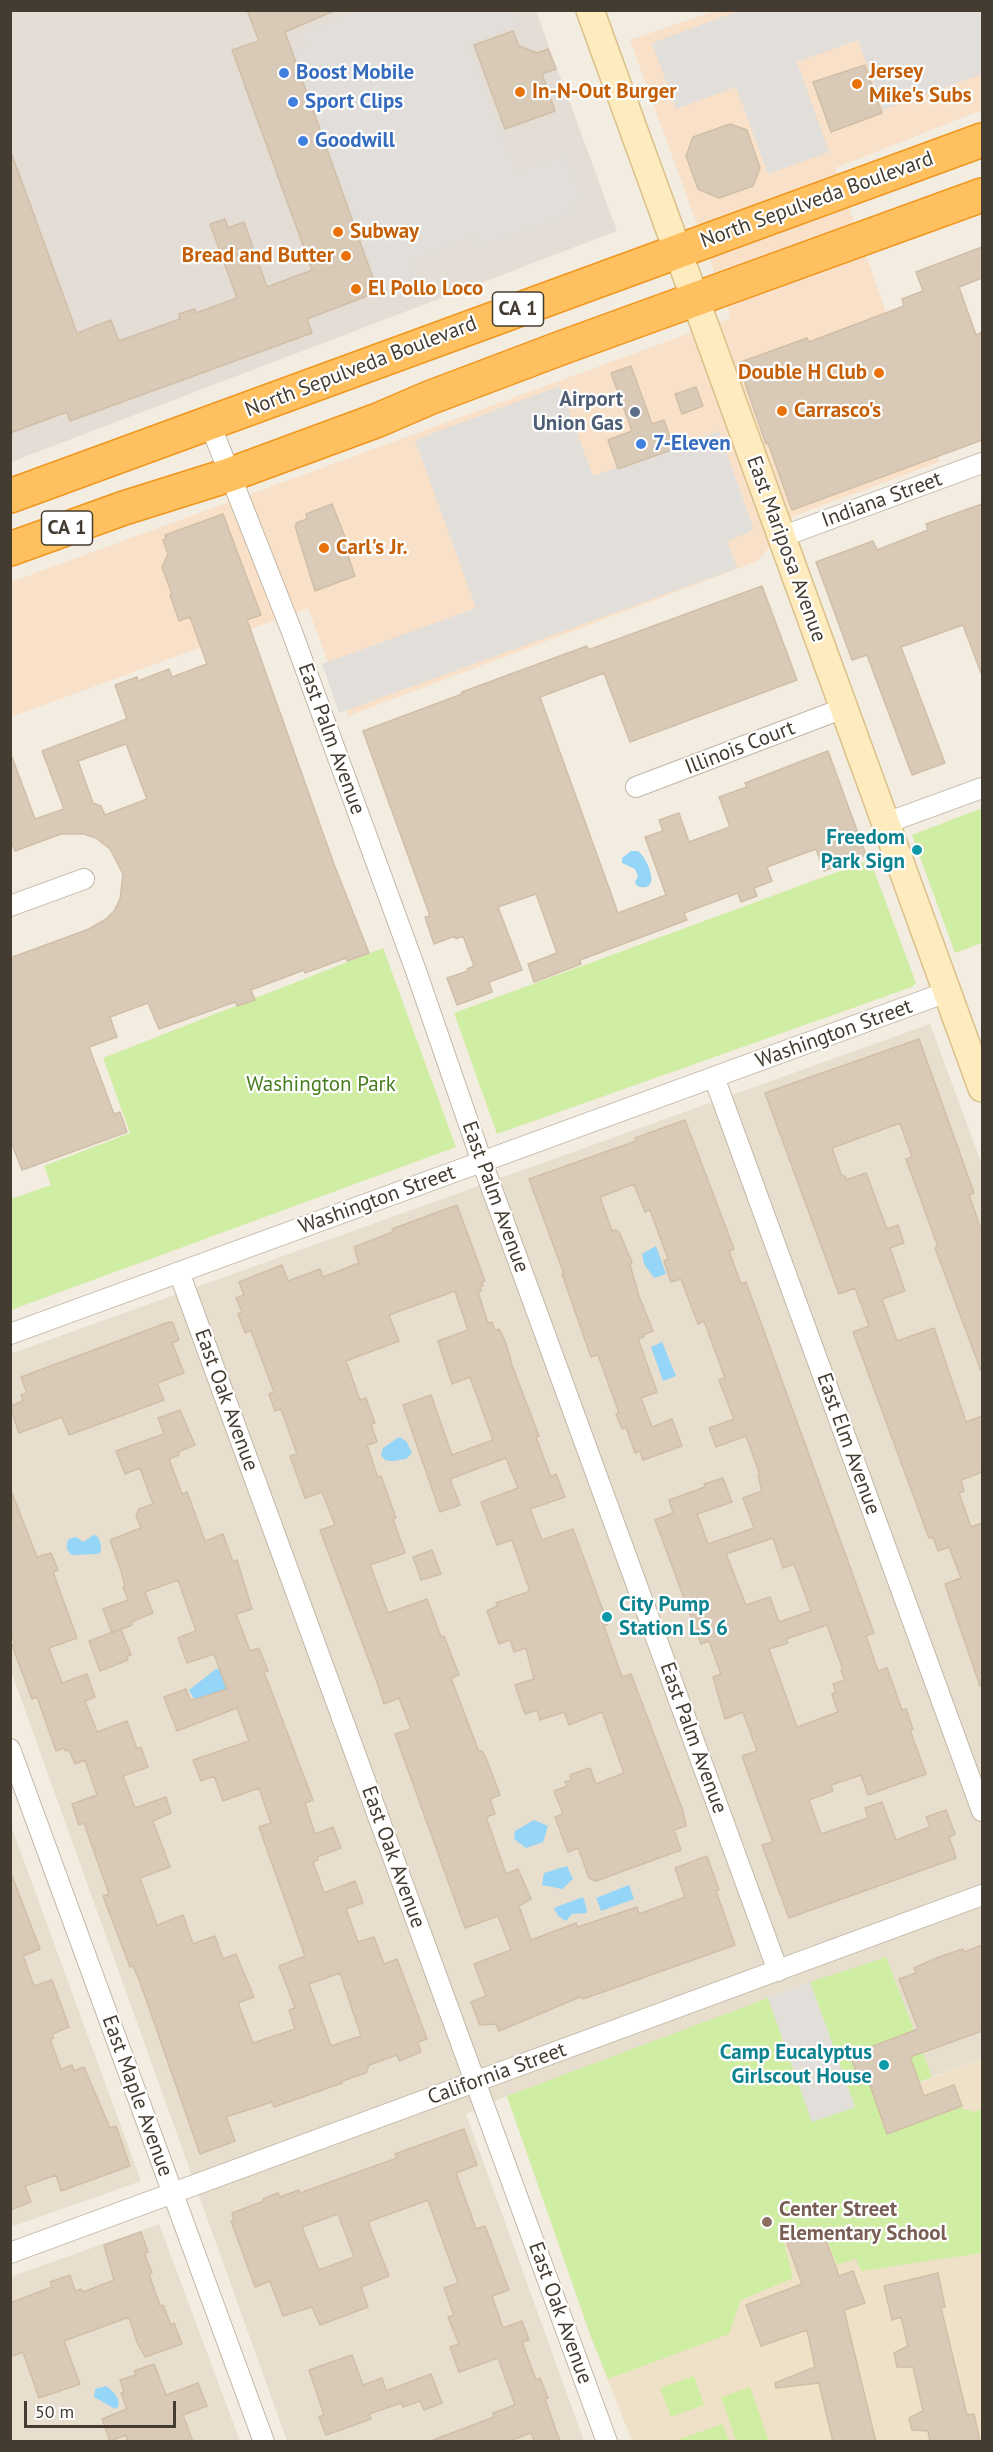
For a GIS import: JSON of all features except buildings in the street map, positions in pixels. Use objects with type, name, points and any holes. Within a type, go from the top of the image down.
[{"type":"highway","name":"North Sepulveda Boulevard","points":[[10,496],[982,140]]},
{"type":"highway","name":"CA 1","points":[[10,549],[124,508],[229,475],[378,420],[429,398],[561,348],[982,195]]},
{"type":"street","name":"East Mariposa Avenue","points":[[590,10],[982,1088]]},
{"type":"street","name":"East Palm Avenue","points":[[210,424],[292,632],[416,971],[482,1162],[778,1971]]},
{"type":"street","name":"Indiana Street","points":[[781,537],[982,463]]},
{"type":"street","name":"Illinois Court","points":[[636,787],[844,708]]},
{"type":"street","points":[[886,823],[982,788]]},
{"type":"street","points":[[10,906],[84,879]]},
{"type":"street","name":"Washington Street","points":[[10,1334],[947,992]]},
{"type":"street","name":"East Elm Avenue","points":[[714,1077],[982,1811]]},
{"type":"street","name":"East Oak Avenue","points":[[179,1272],[607,2442]]},
{"type":"street","name":"East Maple Avenue","points":[[10,1749],[264,2442]]},
{"type":"street","name":"California Street","points":[[10,2253],[982,1894]]},
{"type":"shaded area","points":[[741,10],[982,11],[982,74],[883,110],[858,40],[797,62],[829,152],[768,174],[736,87],[676,109],[652,43]]},
{"type":"shaded area","points":[[11,11],[536,11],[617,231],[11,462]]},
{"type":"shaded area","points":[[359,11],[515,11],[520,24],[468,44],[516,173],[565,155],[581,197],[573,201],[577,212],[478,248],[474,237],[411,261],[416,278],[381,291],[293,51],[307,46],[302,32]]},
{"type":"shaded area","points":[[715,11],[982,11],[982,110],[835,168],[939,462],[794,516],[758,561],[348,716],[308,608],[11,717],[11,582],[731,318],[630,40]]},
{"type":"shaded area","points":[[560,386],[593,476],[719,431],[754,530],[727,541],[737,568],[339,713],[322,664],[476,608],[415,440]]},
{"type":"shaded area","points":[[930,1024],[982,1165],[982,2059],[932,2077],[886,1957],[768,1998],[661,2042],[507,2096],[466,2114],[584,2441],[287,2441],[11,1671],[10,1354]]},
{"type":"shaded area","points":[[10,1823],[141,2181],[11,2227],[10,2227]]},
{"type":"shaded area","name":"Center Street Elementary School","points":[[810,1982],[855,2107],[982,2059],[982,2441],[632,2441],[591,2337],[507,2096],[661,2042]]},
{"type":"shaded area","points":[[810,1982],[855,2107],[812,2122],[768,1998]]},
{"type":"shaded area","points":[[159,2224],[240,2441],[11,2441],[10,2277]]},
{"type":"green space","points":[[982,808],[982,943],[955,953],[912,835]]},
{"type":"green space","points":[[870,860],[916,983],[912,987],[497,1134],[454,1013]]},
{"type":"green space","name":"Washington Park","points":[[383,948],[456,1147],[11,1310],[11,1199],[51,1185],[44,1166],[130,1133],[103,1058]]},
{"type":"green space","name":"Center Street Elementary School","points":[[886,1957],[932,2077],[876,2100],[888,2134],[959,2107],[974,2112],[982,2109],[982,2253],[861,2271],[856,2259],[837,2265],[822,2227],[784,2242],[793,2278],[741,2300],[729,2334],[608,2379],[591,2337],[507,2096],[768,1998],[812,2122],[855,2107],[810,1982]]},
{"type":"green space","points":[[694,2376],[704,2405],[671,2417],[660,2388]]},
{"type":"green space","points":[[750,2387],[769,2441],[736,2441],[721,2397]]},
{"type":"green space","points":[[723,2424],[729,2441],[674,2441]]},
{"type":"water","points":[[631,851],[638,851],[649,868],[651,881],[645,887],[637,886],[635,882],[638,876],[635,869],[622,863],[622,858]]},
{"type":"water","points":[[656,1246],[666,1274],[654,1278],[644,1264],[642,1254]]},
{"type":"water","points":[[662,1342],[676,1376],[663,1381],[651,1347]]},
{"type":"water","points":[[399,1437],[406,1441],[412,1453],[406,1459],[386,1460],[381,1455],[383,1448]]},
{"type":"water","points":[[94,1535],[99,1540],[101,1552],[72,1555],[68,1551],[69,1539],[76,1537],[83,1542]]},
{"type":"water","points":[[221,1668],[223,1678],[236,1698],[218,1698],[211,1694],[194,1699],[189,1690],[216,1669]]},
{"type":"water","points":[[534,1820],[548,1826],[543,1842],[526,1848],[514,1839],[515,1831]]},
{"type":"water","points":[[567,1866],[573,1879],[562,1889],[542,1885],[544,1873]]},
{"type":"water","points":[[629,1885],[634,1899],[601,1911],[596,1898]]},
{"type":"water","points":[[583,1897],[586,1913],[572,1914],[566,1921],[558,1916],[554,1908]]},
{"type":"water","points":[[106,2386],[114,2392],[117,2398],[119,2404],[115,2409],[94,2397],[95,2389]]},
{"type":"place","name":"Boost Mobile","points":[[284,73]]},
{"type":"place","name":"Jersey Mike's Subs","points":[[857,84]]},
{"type":"place","name":"In-N-Out Burger","points":[[520,92]]},
{"type":"place","name":"Sport Clips","points":[[293,102]]},
{"type":"place","name":"Goodwill","points":[[303,141]]},
{"type":"place","name":"Subway","points":[[338,232]]},
{"type":"place","name":"Bread and Butter","points":[[346,256]]},
{"type":"place","name":"El Pollo Loco","points":[[356,289]]},
{"type":"place","name":"Double H Club","points":[[879,373]]},
{"type":"place","name":"Carrasco's","points":[[782,411]]},
{"type":"place","name":"Airport Union Gas","points":[[635,412]]},
{"type":"place","name":"7-Eleven","points":[[641,444]]},
{"type":"place","name":"Carl's Jr.","points":[[324,548]]},
{"type":"place","name":"Freedom Park Sign","points":[[917,850]]},
{"type":"place","name":"City Pump Station LS 6","points":[[607,1617]]},
{"type":"place","name":"Camp Eucalyptus Girlscout House","points":[[884,2065]]},
{"type":"place","name":"Center Street Elementary School","points":[[767,2222]]}]
